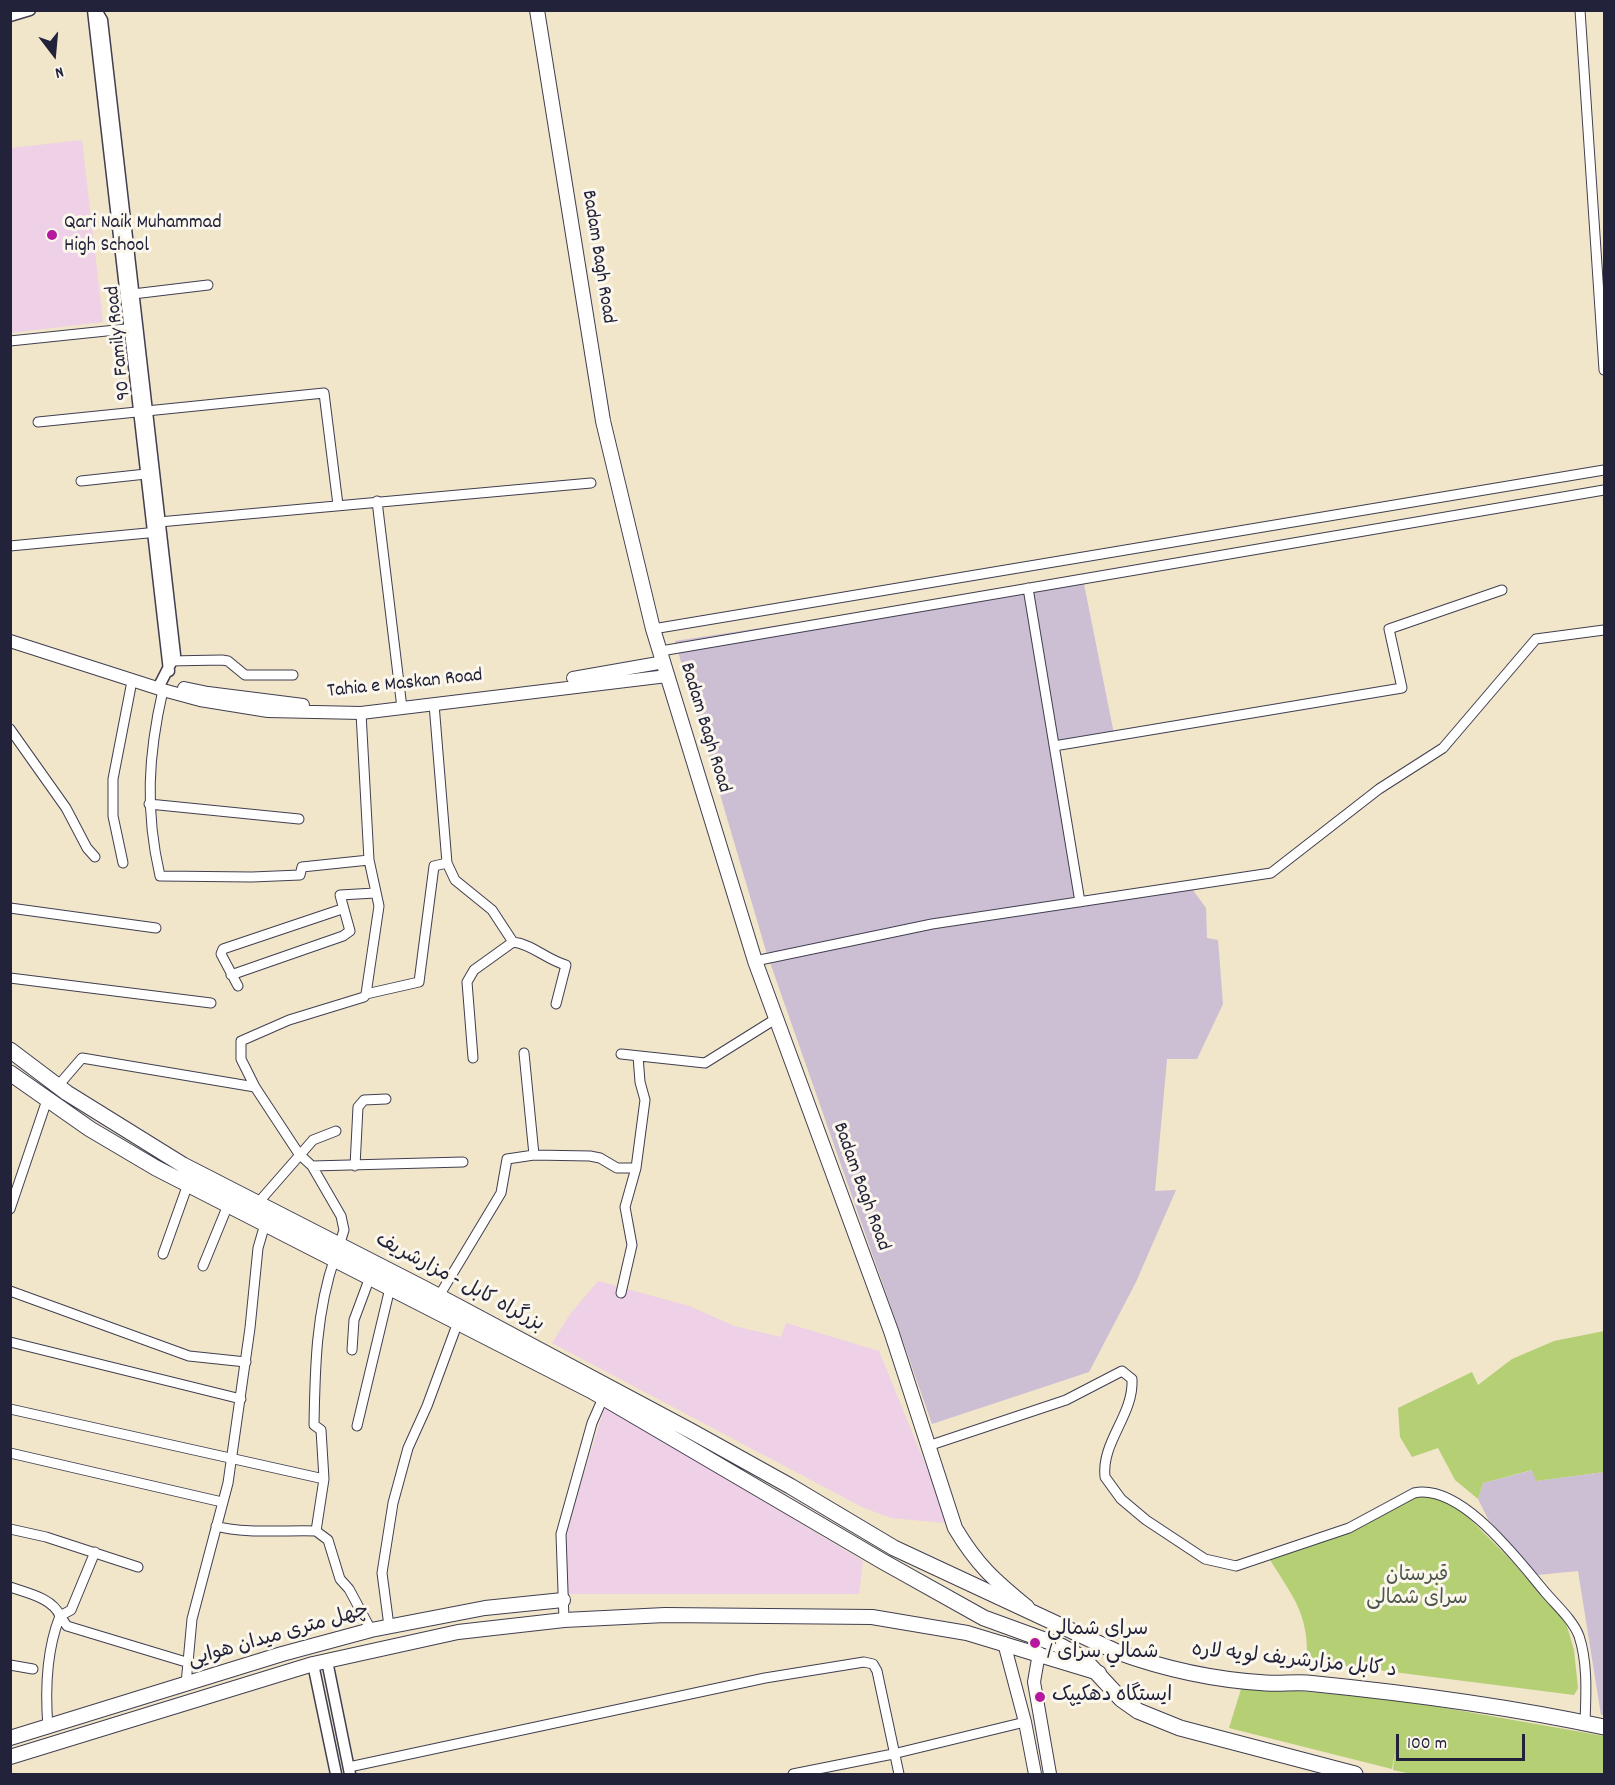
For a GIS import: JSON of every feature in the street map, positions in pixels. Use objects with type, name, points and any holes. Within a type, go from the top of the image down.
[{"type":"highway","name":"بزرگراه کابل - مزارشریف","points":[[10,1050],[57,1087],[183,1166],[257,1204],[337,1251],[370,1277],[603,1398],[984,1618],[1060,1646],[1083,1658],[1100,1673]]},
{"type":"highway","name":"بزرگراه کابل - مزارشریف","points":[[10,1073],[90,1129],[188,1184],[265,1224],[337,1251],[439,1296],[780,1480],[894,1548]]},
{"type":"highway","name":"د کابل مزارشریف لویه لاره","points":[[894,1548],[1115,1652],[1184,1672],[1266,1683],[1304,1683],[1487,1706],[1605,1727]]},
{"type":"highway","points":[[1100,1673],[1121,1699],[1161,1722],[1355,1774]]},
{"type":"main road","name":"Badam Bagh Road","points":[[537,10],[603,422],[653,629],[756,961],[891,1331],[955,1527],[972,1557],[988,1575],[1034,1612]]},
{"type":"main road","name":"Tahia e Maskan Road","points":[[10,632],[200,700],[268,711],[361,713],[401,704],[664,663]]},
{"type":"main road","name":"Tahia e Maskan Road","points":[[10,641],[132,681],[161,687],[306,706],[434,704],[664,663]]},
{"type":"main road","name":"چهل متری میدان هوایی","points":[[10,1738],[371,1630],[485,1608],[563,1600]]},
{"type":"main road","points":[[10,1757],[313,1664],[458,1632],[564,1620],[665,1615],[872,1617],[967,1633],[1100,1673]]},
{"type":"main road","points":[[1004,1643],[1025,1722],[1035,1774]]},
{"type":"main road","points":[[1039,1653],[1034,1682],[1050,1774]]},
{"type":"street","name":"90 Family Road","points":[[94,10],[102,20],[133,294],[134,328]]},
{"type":"street","name":"90 Family Road","points":[[94,10],[134,328],[146,474],[158,529]]},
{"type":"street","points":[[1580,10],[1605,370]]},
{"type":"street","points":[[10,16],[29,11]]},
{"type":"street","points":[[133,294],[208,285]]},
{"type":"street","points":[[10,341],[134,328]]},
{"type":"street","points":[[38,422],[324,393],[338,505]]},
{"type":"street","name":"90 Family Road","points":[[142,411],[158,529],[171,664]]},
{"type":"street","points":[[653,629],[1605,470]]},
{"type":"street","points":[[81,481],[146,474]]},
{"type":"street","points":[[10,546],[338,505],[591,483]]},
{"type":"street","points":[[664,663],[1028,588],[1605,490]]},
{"type":"street","points":[[376,501],[401,704]]},
{"type":"street","points":[[1028,588],[1080,902]]},
{"type":"street","points":[[1054,746],[1402,688],[1389,628],[1502,590]]},
{"type":"street","points":[[756,961],[932,924],[1271,873],[1379,789],[1443,748],[1536,639],[1605,630]]},
{"type":"street","points":[[293,675],[244,675],[228,661],[222,660],[171,664],[161,687],[153,732],[149,804],[150,835],[160,876],[300,875],[302,867],[369,860]]},
{"type":"street","points":[[123,863],[113,816],[113,779],[132,681]]},
{"type":"street","points":[[434,704],[447,863],[455,880],[492,910],[513,942]]},
{"type":"street","points":[[361,713],[369,860],[379,906],[366,994]]},
{"type":"street","points":[[10,729],[66,808],[95,857]]},
{"type":"street","points":[[149,804],[299,819]]},
{"type":"street","points":[[316,1531],[324,1479],[321,1430],[314,1425],[316,1336],[326,1283],[344,1230],[341,1216],[312,1166],[299,1154],[255,1088],[241,1059],[241,1041],[289,1020],[364,997],[366,994],[419,982],[434,866],[447,863]]},
{"type":"street","points":[[231,975],[343,936],[350,931],[342,909],[340,895],[375,893]]},
{"type":"street","points":[[10,908],[156,928]]},
{"type":"street","points":[[238,986],[221,954],[223,949],[342,909]]},
{"type":"street","points":[[473,1058],[467,982],[474,970],[513,942],[523,943],[551,961],[566,965],[556,1004]]},
{"type":"street","points":[[10,978],[211,1003]]},
{"type":"street","points":[[621,1054],[705,1063],[777,1018]]},
{"type":"street","points":[[524,1053],[534,1155]]},
{"type":"street","points":[[621,1293],[632,1245],[625,1207],[636,1168],[645,1100],[640,1082],[638,1056]]},
{"type":"street","points":[[57,1087],[82,1058],[255,1088]]},
{"type":"street","points":[[355,1166],[358,1107],[364,1100],[386,1099]]},
{"type":"street","points":[[10,1209],[47,1100]]},
{"type":"street","points":[[257,1204],[313,1140],[336,1131]]},
{"type":"street","points":[[439,1296],[501,1193],[507,1159],[534,1155],[590,1156],[600,1158],[616,1168],[636,1168]]},
{"type":"street","points":[[312,1166],[463,1162]]},
{"type":"street","points":[[163,1254],[188,1184]]},
{"type":"street","points":[[203,1266],[228,1205]]},
{"type":"street","points":[[186,1684],[186,1662],[192,1619],[232,1459],[246,1362],[258,1248],[265,1224]]},
{"type":"street","points":[[352,1350],[354,1320],[370,1277]]},
{"type":"street","points":[[357,1426],[390,1288]]},
{"type":"street","points":[[10,1291],[189,1356],[246,1362]]},
{"type":"street","points":[[389,1626],[382,1573],[393,1503],[408,1448],[427,1406],[458,1322]]},
{"type":"street","points":[[10,1342],[241,1400]]},
{"type":"street","points":[[925,1439],[1066,1400],[1122,1371],[1132,1379],[1133,1391],[1129,1408],[1107,1456],[1105,1477],[1121,1499],[1146,1520],[1205,1559],[1217,1564],[1243,1565],[1349,1528],[1414,1493],[1444,1496],[1493,1532],[1578,1633],[1586,1687],[1585,1723]]},
{"type":"street","points":[[564,1620],[561,1534],[592,1423],[603,1398]]},
{"type":"street","points":[[10,1409],[324,1479]]},
{"type":"street","points":[[10,1453],[222,1502]]},
{"type":"street","points":[[216,1526],[233,1531],[272,1529],[316,1531],[328,1540],[340,1579],[349,1590],[371,1630]]},
{"type":"street","points":[[10,1529],[95,1552],[138,1567]]},
{"type":"street","points":[[48,1727],[47,1676],[55,1629],[60,1616],[71,1610],[95,1552]]},
{"type":"street","points":[[10,1587],[48,1602],[57,1610],[67,1626],[186,1662]]},
{"type":"street","points":[[327,1661],[349,1771],[765,1678],[864,1662],[873,1664],[877,1671],[899,1774]]},
{"type":"street","points":[[313,1664],[336,1774]]},
{"type":"street","points":[[10,1665],[33,1669]]},
{"type":"street","points":[[793,1774],[893,1754],[1025,1722]]},
{"type":"shaded area","name":"Qari Naik Muhammad High School","points":[[82,140],[103,322],[11,333],[11,148]]},
{"type":"shaded area","points":[[1083,579],[1114,734],[1055,745],[1079,902],[1190,886],[1206,908],[1207,938],[1218,940],[1223,1004],[1197,1059],[1167,1059],[1155,1191],[1176,1190],[1136,1282],[1089,1372],[932,1424],[766,951],[675,641]]},
{"type":"shaded area","points":[[598,1281],[689,1306],[734,1326],[781,1337],[786,1323],[879,1351],[941,1503],[945,1523],[891,1518],[862,1507],[552,1343],[571,1313]]},
{"type":"shaded area","points":[[605,1406],[863,1561],[859,1594],[567,1594],[566,1531]]},
{"type":"shaded area","points":[[1533,1470],[1536,1481],[1604,1472],[1604,1715],[1601,1715],[1578,1571],[1537,1575],[1488,1519],[1478,1499],[1483,1483]]},
{"type":"green space","points":[[1604,1331],[1604,1472],[1536,1481],[1532,1470],[1483,1483],[1478,1499],[1455,1480],[1438,1448],[1412,1457],[1400,1437],[1398,1408],[1472,1372],[1478,1385],[1512,1359],[1554,1341]]},
{"type":"green space","name":"قبرستان سرای شمالی","points":[[1425,1488],[1447,1496],[1509,1558],[1566,1623],[1574,1650],[1578,1688],[1574,1695],[1307,1661],[1307,1644],[1302,1616],[1291,1593],[1267,1555],[1359,1522],[1396,1499]]},
{"type":"green space","points":[[1242,1686],[1400,1700],[1604,1736],[1604,1774],[1411,1774],[1393,1770],[1395,1751],[1392,1769],[1229,1728]]},
{"type":"place","name":"Qari Naik Muhammad High School","points":[[52,235]]},
{"type":"place","name":"سرای شمالي / شمالي سرای","points":[[1035,1643]]},
{"type":"place","name":"ایستگاه دهکیپک","points":[[1040,1697]]}]
